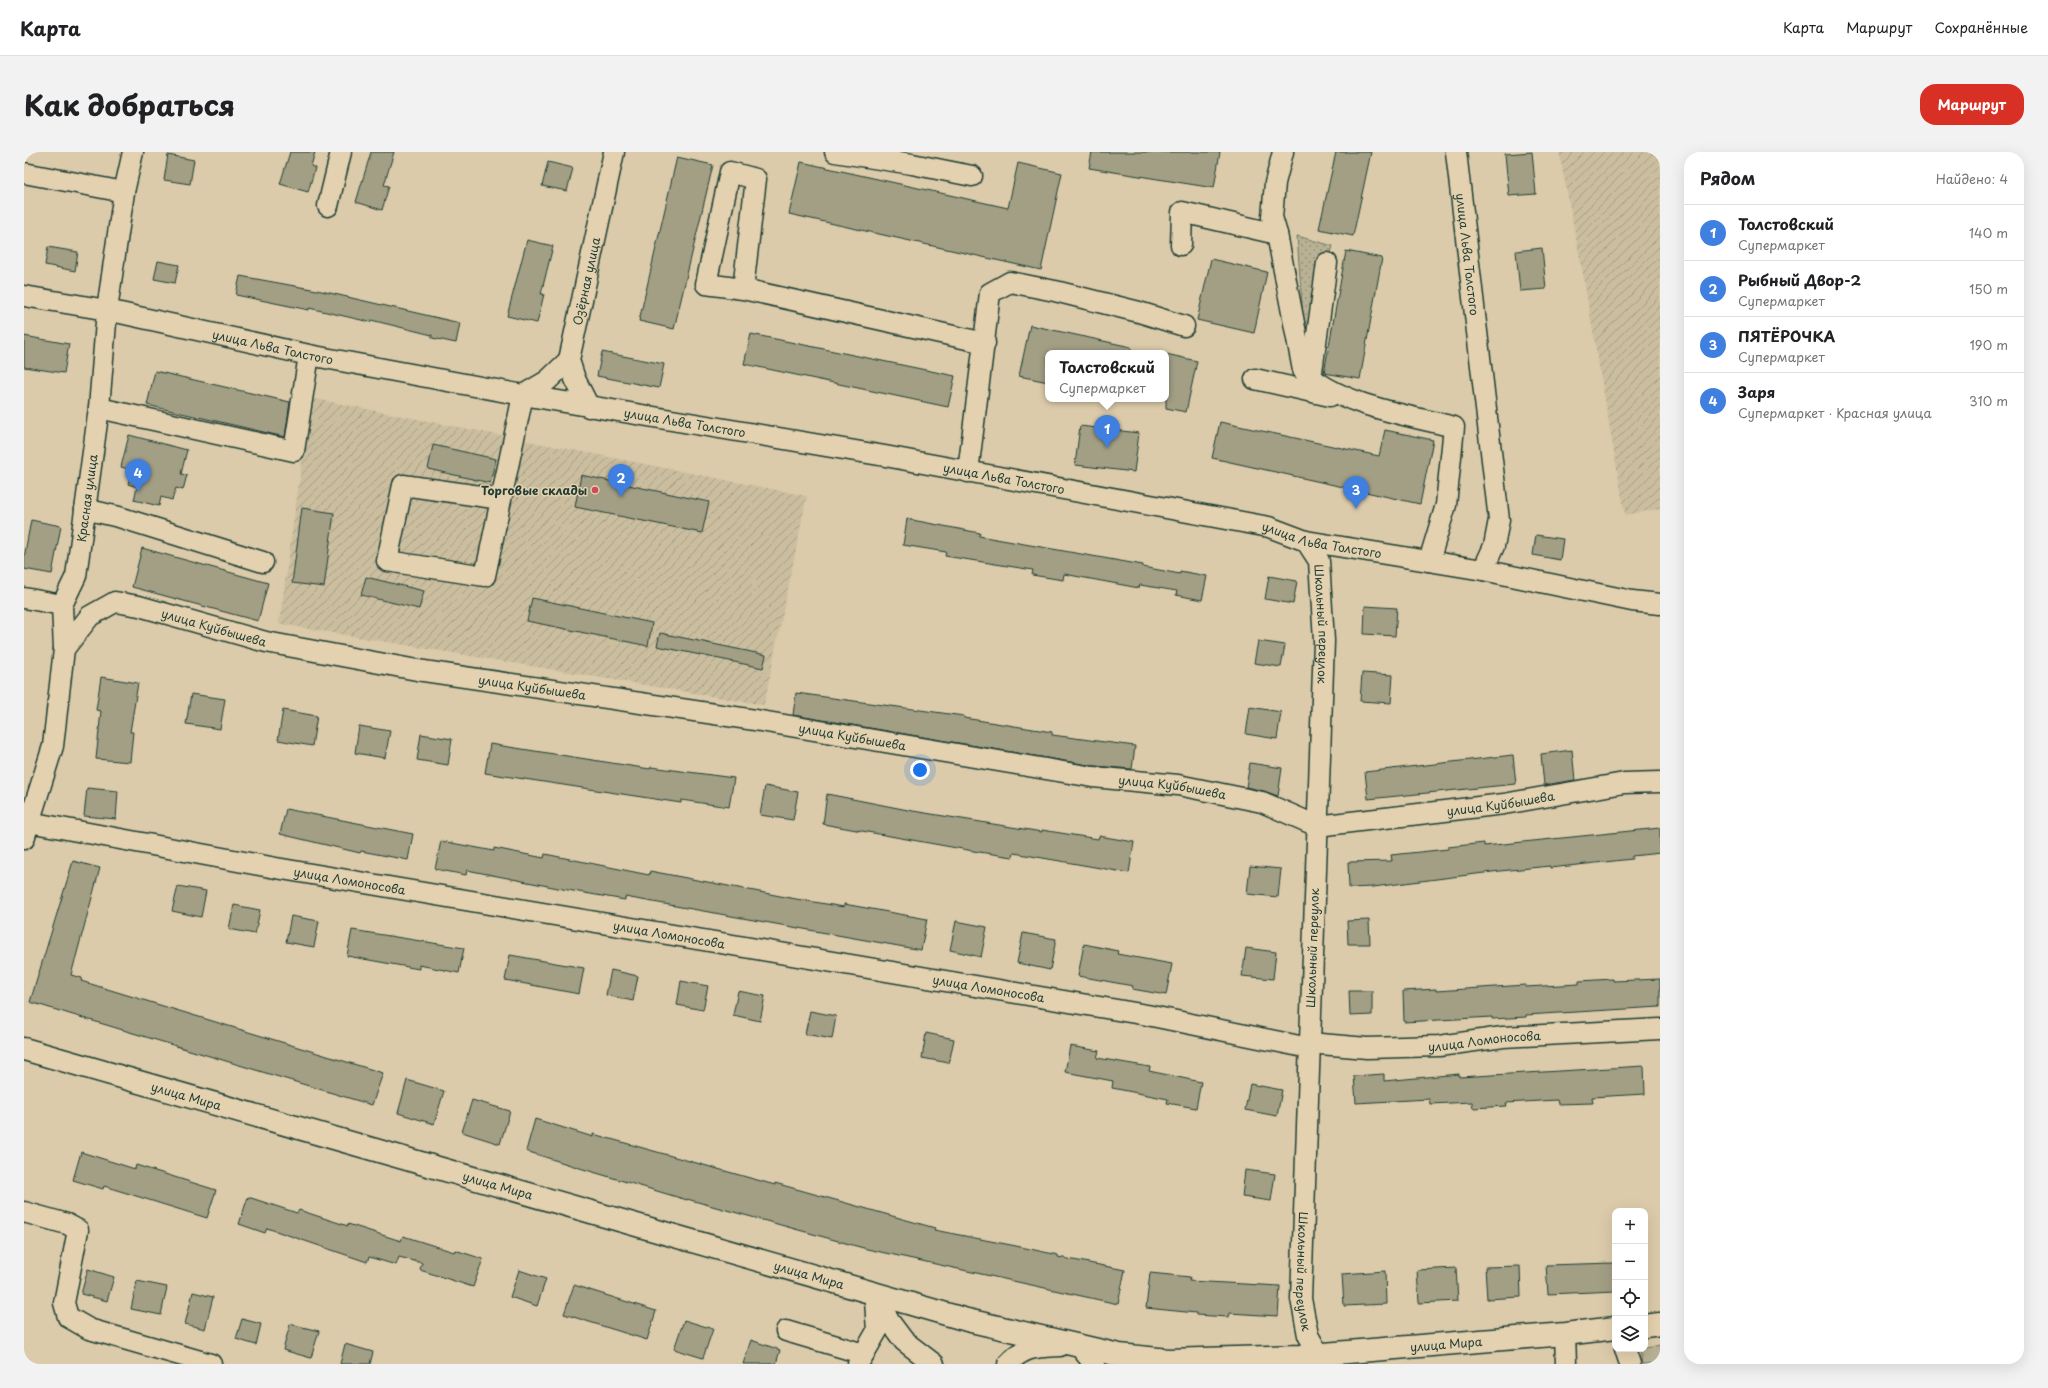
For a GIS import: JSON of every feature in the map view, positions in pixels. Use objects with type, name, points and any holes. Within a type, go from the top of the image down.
[{"type":"main road","name":"улица Мира","points":[[24,1049],[967,1320],[1119,1355],[1190,1362],[1307,1358],[1612,1328]]},
{"type":"main road","points":[[1648,1326],[1660,1324]]},
{"type":"street","name":"Красная улица","points":[[27,831],[53,746],[64,649],[62,605],[76,576],[99,408],[106,310],[124,192],[133,152]]},
{"type":"street","points":[[328,206],[341,152]]},
{"type":"street","name":"Озёрная улица","points":[[590,406],[574,379],[569,360],[614,152]]},
{"type":"street","points":[[835,152],[912,164],[972,176]]},
{"type":"street","points":[[1283,152],[1275,183],[1272,217],[1277,234],[1303,370],[1311,378],[1350,400]]},
{"type":"street","name":"улица Льва Толстого","points":[[1456,152],[1499,520],[1494,546],[1483,570]]},
{"type":"street","points":[[742,289],[756,179],[730,172],[706,284],[742,289],[985,343]]},
{"type":"street","points":[[24,173],[124,192]]},
{"type":"street","points":[[1181,245],[1182,212],[1277,234]]},
{"type":"street","points":[[1311,378],[1327,263]]},
{"type":"street","points":[[968,472],[990,293],[1010,282],[1055,291],[1132,310],[1184,326]]},
{"type":"street","name":"улица Льва Толстого","points":[[24,296],[106,310],[309,354],[523,395],[968,472],[1269,527],[1306,541],[1483,570],[1632,601],[1660,604]]},
{"type":"street","points":[[99,408],[294,450],[309,354]]},
{"type":"street","points":[[501,499],[403,485],[387,561],[485,576],[523,395],[547,380],[569,360]]},
{"type":"street","points":[[1255,379],[1350,400],[1454,428],[1446,505],[1429,561]]},
{"type":"street","points":[[85,509],[119,517],[263,562]]},
{"type":"street","name":"Школьный переулок","points":[[1306,541],[1319,561],[1324,641],[1301,1299],[1308,1335],[1307,1358]]},
{"type":"street","points":[[24,598],[62,605]]},
{"type":"street","name":"улица Куйбышева","points":[[64,649],[90,616],[115,602],[139,606],[266,642],[417,670],[755,720],[1093,777],[1178,785],[1262,802],[1317,826],[1504,804],[1624,784],[1660,782]]},
{"type":"street","name":"улица Ломоносова","points":[[27,831],[276,868],[1147,1015],[1309,1046],[1367,1048],[1432,1046],[1502,1037],[1660,1029]]},
{"type":"street","points":[[24,1212],[67,1224],[78,1230],[64,1303],[68,1317],[89,1329],[211,1364]]},
{"type":"street","points":[[786,1331],[861,1359],[877,1331],[875,1293]]},
{"type":"street","points":[[875,1293],[889,1321],[904,1341],[934,1364]]},
{"type":"street","points":[[1565,1334],[1566,1364]]},
{"type":"street","points":[[1008,1364],[1016,1355],[1034,1347],[1076,1346],[1094,1364]]},
{"type":"street","points":[[1626,1352],[1630,1364]]},
{"type":"shaded area","points":[[1559,152],[1660,152],[1660,509],[1625,515],[1582,269]]},
{"type":"shaded area","points":[[1297,236],[1333,246],[1305,345]]},
{"type":"shaded area","points":[[311,398],[807,496],[764,705],[279,624]]},
{"type":"shaded area","points":[[1660,1345],[1660,1363],[1642,1364],[1640,1352],[1648,1352],[1648,1347]]},
{"type":"building","points":[[290,152],[315,152],[311,166],[315,168],[308,192],[280,184]]},
{"type":"building","points":[[371,152],[394,152],[384,185],[389,186],[382,210],[356,202]]},
{"type":"building","points":[[1092,152],[1220,152],[1214,188],[1089,168]]},
{"type":"building","points":[[1336,152],[1371,152],[1353,236],[1319,229]]},
{"type":"building","points":[[1532,152],[1536,194],[1509,196],[1505,154]]},
{"type":"building","points":[[168,155],[194,160],[190,184],[164,180]]},
{"type":"building","points":[[677,157],[713,165],[674,329],[639,321]]},
{"type":"building","points":[[548,162],[573,168],[567,191],[542,186]]},
{"type":"building","points":[[801,162],[1008,208],[1018,163],[1062,173],[1041,270],[789,214]]},
{"type":"building","points":[[527,240],[553,246],[541,294],[544,294],[537,323],[507,316]]},
{"type":"building","points":[[48,247],[78,252],[75,271],[45,265]]},
{"type":"building","points":[[1542,248],[1546,289],[1520,291],[1516,251]]},
{"type":"building","points":[[1346,251],[1382,258],[1360,379],[1324,373]]},
{"type":"building","points":[[1211,259],[1267,272],[1254,333],[1197,320]]},
{"type":"building","points":[[158,261],[179,265],[175,283],[154,279]]},
{"type":"building","points":[[240,276],[317,290],[460,323],[456,343],[432,338],[432,335],[371,320],[370,322],[309,308],[309,310],[236,295]]},
{"type":"building","points":[[1030,325],[1131,347],[1131,350],[1045,350],[1045,381],[1019,376]]},
{"type":"building","points":[[751,334],[955,376],[948,407],[744,364]]},
{"type":"building","points":[[24,336],[69,344],[64,373],[24,367]]},
{"type":"building","points":[[602,352],[664,364],[659,388],[597,376]]},
{"type":"building","points":[[1169,355],[1197,361],[1186,412],[1166,408],[1166,402],[1169,402]]},
{"type":"building","points":[[155,371],[290,402],[285,437],[147,405]]},
{"type":"building","points":[[1220,422],[1379,456],[1385,430],[1433,440],[1420,504],[1212,458]]},
{"type":"building","points":[[1080,426],[1139,433],[1134,472],[1075,465]]},
{"type":"building","points":[[129,435],[187,450],[181,474],[187,475],[183,490],[176,488],[172,500],[161,497],[159,506],[134,500],[137,487],[128,484],[132,470],[121,467]]},
{"type":"building","points":[[433,445],[496,459],[490,483],[428,469]]},
{"type":"building","points":[[581,475],[709,502],[702,533],[575,507]]},
{"type":"building","points":[[302,508],[334,513],[324,587],[292,583]]},
{"type":"building","points":[[907,519],[980,533],[979,536],[1143,565],[1143,567],[1180,574],[1180,571],[1207,576],[1202,600],[1176,595],[1177,591],[1140,585],[1139,588],[1064,574],[1063,580],[1032,575],[1033,570],[945,556],[946,552],[903,545]]},
{"type":"building","points":[[31,520],[61,526],[52,574],[24,569],[24,558]]},
{"type":"building","points":[[1536,535],[1563,539],[1560,560],[1533,555]]},
{"type":"building","points":[[142,548],[268,583],[258,621],[132,587]]},
{"type":"building","points":[[1269,576],[1297,581],[1293,604],[1265,599]]},
{"type":"building","points":[[366,577],[424,591],[419,609],[361,595]]},
{"type":"building","points":[[532,598],[652,623],[648,646],[527,621]]},
{"type":"building","points":[[1365,606],[1397,608],[1395,636],[1364,634]]},
{"type":"building","points":[[660,633],[766,655],[763,668],[657,646]]},
{"type":"building","points":[[1258,641],[1285,645],[1281,667],[1254,663]]},
{"type":"building","points":[[1362,673],[1393,675],[1391,703],[1360,701]]},
{"type":"building","points":[[101,677],[138,683],[130,732],[133,732],[130,762],[96,759],[101,711],[96,710]]},
{"type":"building","points":[[796,693],[964,716],[964,718],[1052,732],[1052,735],[1135,746],[1132,769],[1094,766],[793,715]]},
{"type":"building","points":[[191,694],[225,699],[220,729],[186,724]]},
{"type":"building","points":[[1250,707],[1281,712],[1277,739],[1246,734]]},
{"type":"building","points":[[283,710],[317,716],[312,746],[278,740]]},
{"type":"building","points":[[359,726],[390,731],[385,758],[355,753]]},
{"type":"building","points":[[421,734],[452,739],[448,765],[417,760]]},
{"type":"building","points":[[490,744],[650,769],[651,767],[734,778],[729,807],[681,800],[681,803],[485,773]]},
{"type":"building","points":[[1572,750],[1575,780],[1544,785],[1541,754]]},
{"type":"building","points":[[1513,755],[1516,784],[1368,799],[1365,772]]},
{"type":"building","points":[[1250,763],[1282,768],[1278,796],[1246,787]]},
{"type":"building","points":[[765,786],[798,792],[793,820],[760,815]]},
{"type":"building","points":[[87,788],[118,791],[116,819],[84,816]]},
{"type":"building","points":[[827,794],[913,811],[1042,832],[1042,830],[1098,839],[1099,836],[1134,842],[1129,873],[1014,853],[1013,857],[979,852],[823,824]]},
{"type":"building","points":[[286,809],[413,834],[408,860],[361,851],[360,853],[280,834]]},
{"type":"building","points":[[1660,828],[1660,853],[1632,856],[1632,859],[1550,868],[1550,866],[1500,871],[1373,887],[1349,888],[1348,862],[1392,861],[1391,855],[1448,849],[1448,847],[1484,843],[1484,846]]},
{"type":"building","points":[[441,841],[494,851],[494,848],[544,858],[545,854],[649,875],[650,871],[796,899],[844,907],[844,904],[927,919],[921,950],[625,897],[625,900],[573,891],[467,870],[466,875],[435,869]]},
{"type":"building","points":[[73,861],[100,868],[71,975],[82,978],[81,981],[383,1073],[372,1105],[30,1002]]},
{"type":"building","points":[[1250,866],[1281,869],[1278,897],[1247,894]]},
{"type":"building","points":[[178,886],[206,891],[201,917],[172,911]]},
{"type":"building","points":[[234,905],[260,910],[255,934],[229,929]]},
{"type":"building","points":[[291,916],[319,921],[314,947],[286,942]]},
{"type":"building","points":[[1369,920],[1370,944],[1348,944],[1347,921]]},
{"type":"building","points":[[956,921],[987,927],[981,957],[950,950]]},
{"type":"building","points":[[352,930],[464,948],[459,973],[419,965],[419,969],[347,956]]},
{"type":"building","points":[[1023,933],[1056,939],[1050,970],[1017,963]]},
{"type":"building","points":[[1084,944],[1118,951],[1117,954],[1172,964],[1166,995],[1132,989],[1133,986],[1078,976]]},
{"type":"building","points":[[1246,948],[1276,952],[1273,979],[1242,976]]},
{"type":"building","points":[[510,955],[584,968],[579,994],[505,980]]},
{"type":"building","points":[[611,970],[638,976],[633,1001],[606,995]]},
{"type":"building","points":[[1613,979],[1613,981],[1660,979],[1660,1007],[1526,1015],[1526,1017],[1492,1019],[1492,1017],[1404,1022],[1403,991],[1436,989],[1436,991],[1525,985],[1525,987],[1579,984],[1579,981]]},
{"type":"building","points":[[681,981],[708,986],[703,1010],[677,1005]]},
{"type":"building","points":[[738,991],[765,996],[760,1021],[733,1015]]},
{"type":"building","points":[[1349,991],[1372,991],[1372,1015],[1350,1016]]},
{"type":"building","points":[[810,1011],[836,1016],[832,1039],[805,1034]]},
{"type":"building","points":[[926,1033],[954,1039],[949,1063],[922,1058]]},
{"type":"building","points":[[1070,1046],[1099,1051],[1097,1058],[1150,1067],[1149,1071],[1201,1082],[1196,1108],[1167,1103],[1168,1099],[1112,1088],[1113,1081],[1065,1072]]},
{"type":"building","points":[[1644,1066],[1645,1094],[1592,1097],[1593,1103],[1558,1104],[1557,1100],[1506,1103],[1507,1106],[1473,1108],[1472,1102],[1430,1104],[1429,1099],[1356,1103],[1354,1076],[1384,1074],[1384,1081],[1459,1074],[1459,1077]]},
{"type":"building","points":[[407,1080],[444,1091],[434,1124],[398,1113]]},
{"type":"building","points":[[1250,1084],[1282,1090],[1277,1116],[1245,1110]]},
{"type":"building","points":[[472,1100],[510,1111],[500,1144],[462,1132]]},
{"type":"building","points":[[535,1119],[593,1137],[593,1134],[775,1185],[775,1183],[935,1228],[934,1230],[1125,1270],[1118,1304],[867,1249],[687,1200],[526,1151]]},
{"type":"building","points":[[81,1152],[135,1169],[136,1165],[216,1190],[207,1218],[104,1186],[103,1189],[73,1180]]},
{"type":"building","points":[[1245,1170],[1275,1174],[1271,1201],[1242,1197]]},
{"type":"building","points":[[248,1197],[297,1213],[299,1210],[401,1241],[403,1236],[454,1252],[455,1250],[483,1259],[473,1287],[420,1270],[422,1263],[399,1257],[396,1265],[369,1257],[367,1262],[267,1228],[265,1233],[239,1224]]},
{"type":"building","points":[[1612,1263],[1612,1291],[1548,1294],[1546,1265]]},
{"type":"building","points":[[1520,1266],[1521,1297],[1487,1299],[1485,1267]]},
{"type":"building","points":[[1456,1268],[1458,1301],[1419,1303],[1417,1270]]},
{"type":"building","points":[[88,1269],[114,1277],[107,1301],[81,1294]]},
{"type":"building","points":[[519,1270],[546,1279],[537,1306],[510,1297]]},
{"type":"building","points":[[1385,1271],[1386,1304],[1344,1306],[1342,1274]]},
{"type":"building","points":[[1150,1273],[1190,1277],[1189,1281],[1280,1286],[1278,1316],[1229,1313],[1228,1317],[1196,1315],[1196,1313],[1146,1308]]},
{"type":"building","points":[[137,1281],[167,1287],[161,1315],[131,1309]]},
{"type":"building","points":[[574,1285],[656,1311],[647,1340],[564,1314]]},
{"type":"building","points":[[193,1292],[213,1297],[205,1329],[185,1324]]},
{"type":"building","points":[[242,1319],[261,1324],[256,1345],[236,1339]]},
{"type":"building","points":[[684,1320],[713,1329],[703,1358],[674,1349]]},
{"type":"building","points":[[290,1324],[319,1331],[311,1358],[283,1350]]},
{"type":"building","points":[[751,1340],[780,1350],[776,1364],[743,1364]]},
{"type":"building","points":[[345,1344],[373,1352],[370,1364],[340,1364]]},
{"type":"place","name":"Толстовский","points":[[1107,448]]},
{"type":"place","name":"Торговые склады","points":[[595,490]]},
{"type":"place","name":"Заря","points":[[138,492]]},
{"type":"place","name":"Рыбный Двор-2","points":[[621,497]]},
{"type":"place","name":"ПЯТЁРОЧКА","points":[[1356,509]]}]
